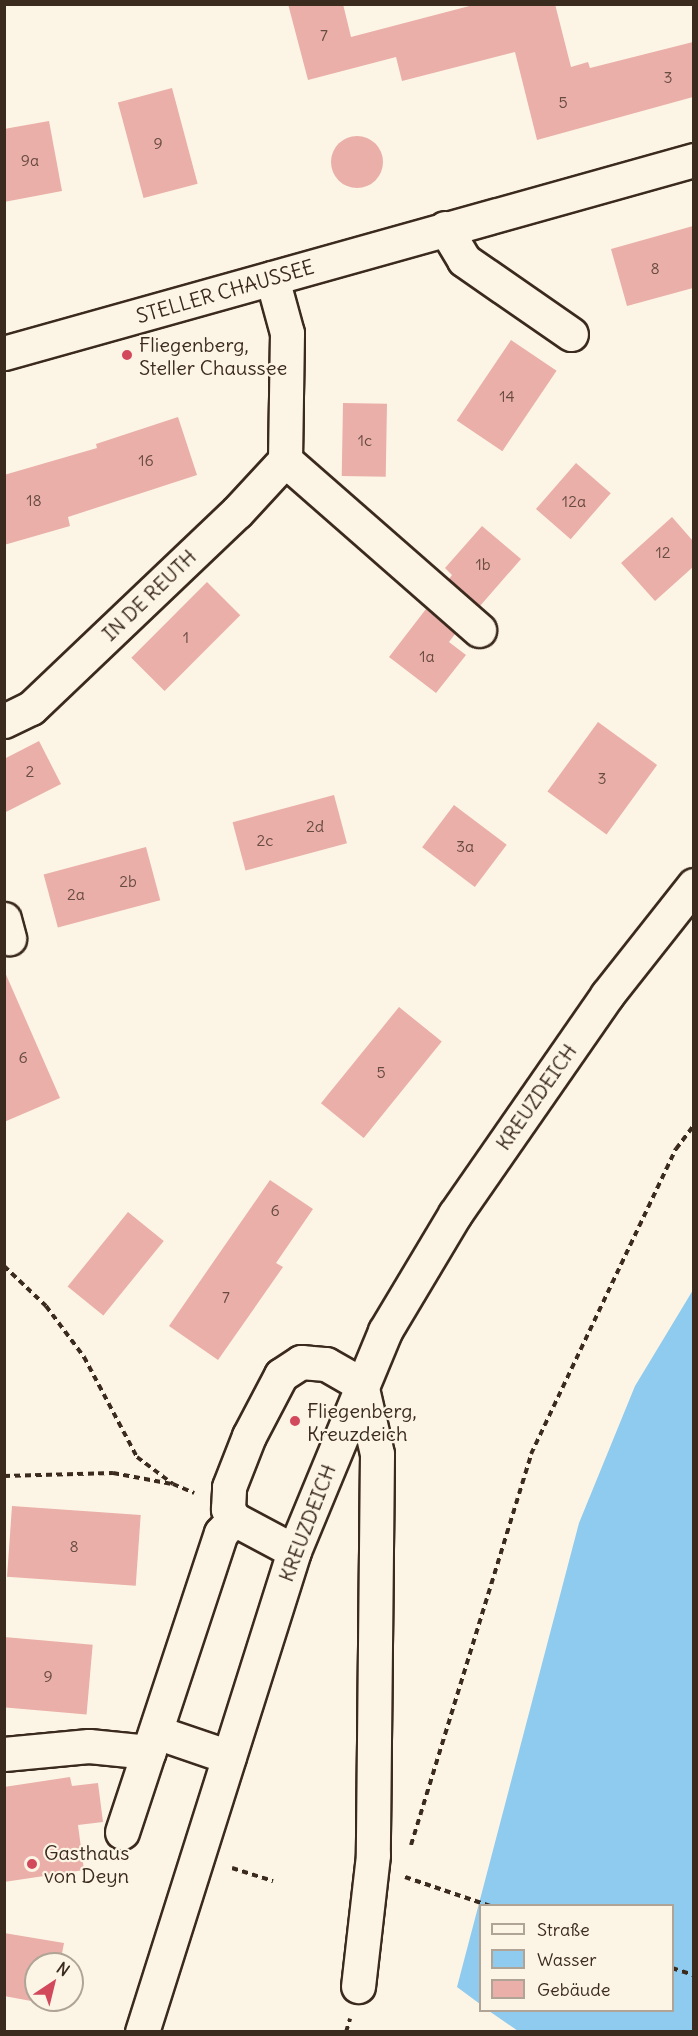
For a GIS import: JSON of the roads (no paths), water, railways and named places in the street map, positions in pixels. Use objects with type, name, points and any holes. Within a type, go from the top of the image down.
[{"type":"street","name":"STELLER CHAUSSEE","points":[[4,353],[693,160]]},
{"type":"street","points":[[446,228],[464,260],[571,334]]},
{"type":"street","points":[[272,278],[287,333],[285,460],[479,630]]},
{"type":"street","name":"IN DE REUTH","points":[[4,721],[31,708],[237,512],[285,460]]},
{"type":"street","name":"KREUZDEICH","points":[[142,2031],[294,1551],[385,1331],[455,1214],[607,995],[693,885]]},
{"type":"street","points":[[122,1832],[220,1533],[231,1514],[229,1487],[249,1436],[287,1369],[301,1362],[326,1364],[362,1384],[377,1454],[373,1854],[358,1986]]},
{"type":"street","points":[[231,1514],[294,1551]]},
{"type":"street","points":[[4,1754],[152,1742],[229,1757]]},
{"type":"water","points":[[693,1290],[693,2031],[518,2031],[490,2012],[674,2012],[674,1904],[479,1904],[479,2003],[457,1987],[579,1523],[635,1386]]},
{"type":"place","name":"Fliegenberg, Steller Chaussee","points":[[127,355]]},
{"type":"place","name":"Fliegenberg, Kreuzdeich","points":[[295,1421]]},
{"type":"place","name":"Gasthaus von Deyn","points":[[32,1864]]}]
